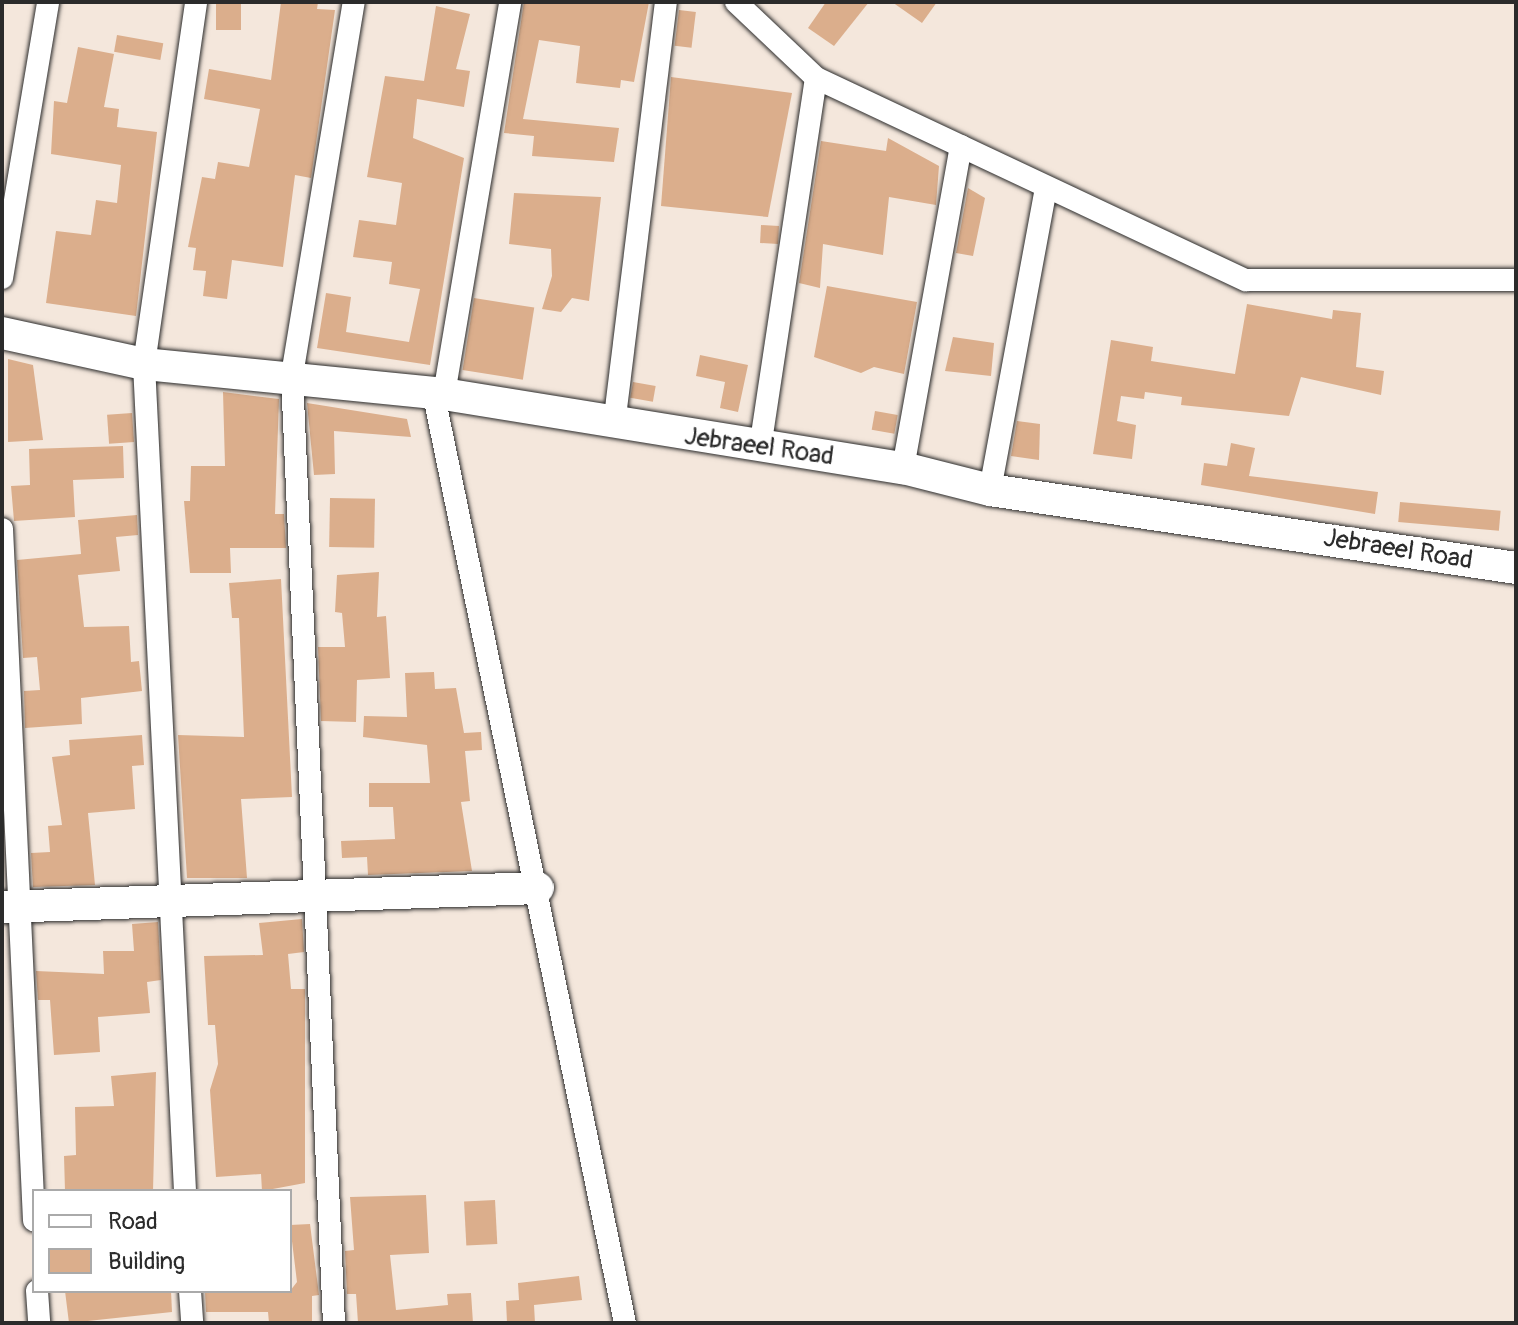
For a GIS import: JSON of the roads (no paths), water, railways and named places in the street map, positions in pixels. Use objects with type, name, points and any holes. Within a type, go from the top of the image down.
[{"type":"main road","name":"Jebraeel Road","points":[[2,333],[144,364],[292,375],[439,395],[760,448],[903,468],[990,490],[1516,568]]},
{"type":"main road","points":[[10,906],[317,893],[538,888]]},
{"type":"street","points":[[2,278],[48,2]]},
{"type":"street","points":[[185,1189],[144,364],[196,2]]},
{"type":"street","points":[[334,1323],[292,375],[354,2]]},
{"type":"street","points":[[510,2],[439,395],[625,1323]]},
{"type":"street","points":[[614,425],[666,2]]},
{"type":"street","points":[[736,2],[816,78],[1246,280],[1516,280]]},
{"type":"street","points":[[760,448],[816,78]]},
{"type":"street","points":[[903,468],[961,146]]},
{"type":"street","points":[[990,490],[1046,188]]},
{"type":"street","points":[[2,529],[10,906],[32,1194]]},
{"type":"street","points":[[37,1293],[39,1323]]},
{"type":"street","points":[[190,1293],[192,1323]]}]
